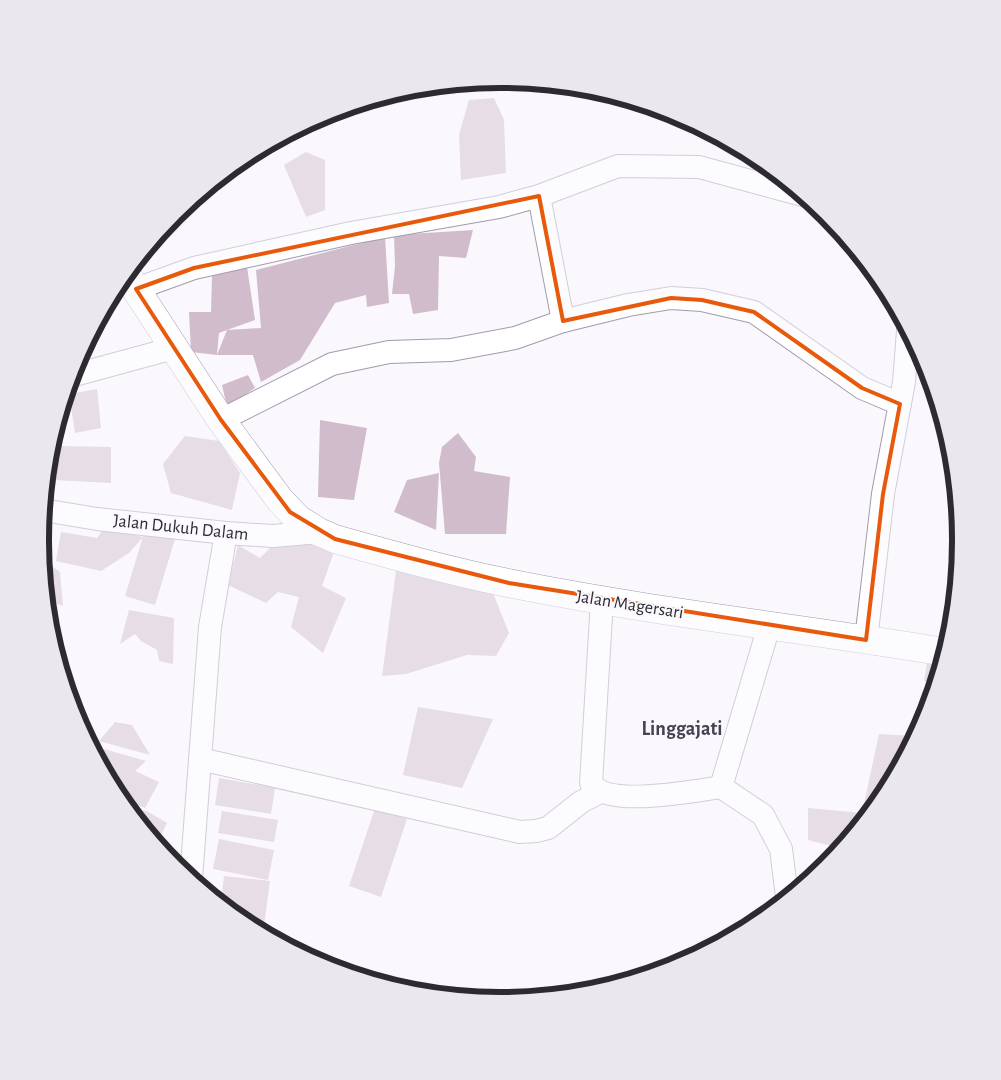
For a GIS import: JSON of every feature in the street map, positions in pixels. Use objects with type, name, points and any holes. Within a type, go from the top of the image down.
[{"type":"street","points":[[131,281],[351,233],[499,207],[539,196],[618,166],[699,167],[787,191]]},
{"type":"street","points":[[539,196],[564,320]]},
{"type":"street","name":"Jalan Magersari","points":[[131,281],[221,420],[290,512],[319,532],[335,539],[458,572],[602,600],[938,651]]},
{"type":"street","points":[[221,420],[332,364],[389,352],[451,350],[516,338],[564,320],[671,298],[702,300],[754,312],[862,388],[900,404]]},
{"type":"street","points":[[866,640],[883,494],[904,382],[907,342]]},
{"type":"street","points":[[81,374],[174,348]]},
{"type":"street","name":"Jalan Dukuh Dalam","points":[[50,511],[97,519],[226,533],[273,536],[319,532]]},
{"type":"street","points":[[192,869],[210,627],[226,533]]},
{"type":"street","points":[[602,600],[591,783],[594,789],[620,796],[670,795],[721,787],[763,815],[781,849],[786,890]]},
{"type":"street","points":[[721,787],[769,626]]},
{"type":"street","points":[[200,759],[520,832],[548,828],[581,802],[600,792]]},
{"type":"highlighted area","points":[[539,196],[563,321],[671,298],[702,300],[754,312],[862,388],[900,404],[883,494],[866,640],[509,583],[335,539],[290,512],[221,420],[136,289],[194,268]]},
{"type":"building","points":[[494,98],[504,120],[506,173],[461,180],[459,135],[469,100]]},
{"type":"building","points":[[306,152],[325,160],[325,210],[306,217],[284,165]]},
{"type":"building","points":[[473,230],[466,258],[439,256],[438,310],[413,314],[409,294],[392,294],[395,266],[394,235]]},
{"type":"building","points":[[385,237],[389,303],[367,307],[366,295],[335,303],[300,360],[261,382],[253,355],[217,355],[227,330],[261,328],[256,270]]},
{"type":"building","points":[[247,267],[255,320],[219,333],[217,355],[191,352],[189,312],[211,312],[212,276]]},
{"type":"building","points":[[248,375],[255,388],[227,407],[222,385]]},
{"type":"building","points":[[97,389],[101,428],[75,433],[70,403],[74,393]]},
{"type":"building","points":[[320,420],[367,428],[354,500],[318,497]]},
{"type":"building","points":[[458,433],[476,457],[474,471],[510,477],[506,534],[445,534],[439,463],[442,447]]},
{"type":"building","points":[[185,436],[219,441],[240,473],[232,510],[171,493],[163,464]]},
{"type":"building","points":[[58,446],[111,447],[111,483],[54,480]]},
{"type":"building","points":[[439,473],[436,530],[394,512],[407,480]]},
{"type":"building","points":[[104,528],[143,537],[129,553],[101,571],[56,561],[61,532],[97,538]]},
{"type":"building","points":[[145,530],[175,539],[155,605],[125,596]]},
{"type":"building","points":[[318,542],[334,552],[322,586],[346,598],[323,653],[291,627],[299,597],[278,592],[266,603],[228,585],[238,545],[260,558],[270,548]]},
{"type":"building","points":[[398,556],[493,593],[509,633],[496,656],[467,655],[406,674],[382,676]]},
{"type":"building","points":[[50,565],[60,572],[63,606],[54,603]]},
{"type":"building","points":[[129,610],[174,618],[173,664],[159,661],[157,650],[141,641],[135,634],[120,644]]},
{"type":"building","points":[[928,657],[936,659],[929,681],[924,681]]},
{"type":"building","points":[[418,707],[493,719],[462,788],[403,775]]},
{"type":"building","points":[[115,722],[132,725],[150,755],[99,741]]},
{"type":"building","points":[[879,734],[908,736],[892,766],[863,810]]},
{"type":"building","points":[[104,749],[146,761],[135,771],[159,782],[145,808],[134,804],[101,752]]},
{"type":"building","points":[[219,778],[275,788],[271,814],[215,805]]},
{"type":"building","points":[[375,808],[407,819],[381,897],[349,886]]},
{"type":"building","points":[[808,808],[861,813],[832,846],[808,840]]},
{"type":"building","points":[[138,809],[147,811],[167,823],[160,837]]},
{"type":"building","points":[[222,811],[278,820],[274,842],[218,833]]},
{"type":"building","points":[[219,839],[274,850],[268,880],[213,869]]},
{"type":"building","points":[[224,876],[270,881],[264,924],[250,916],[222,895]]},
{"type":"district","name":"Linggajati","points":[[682,728]]}]
